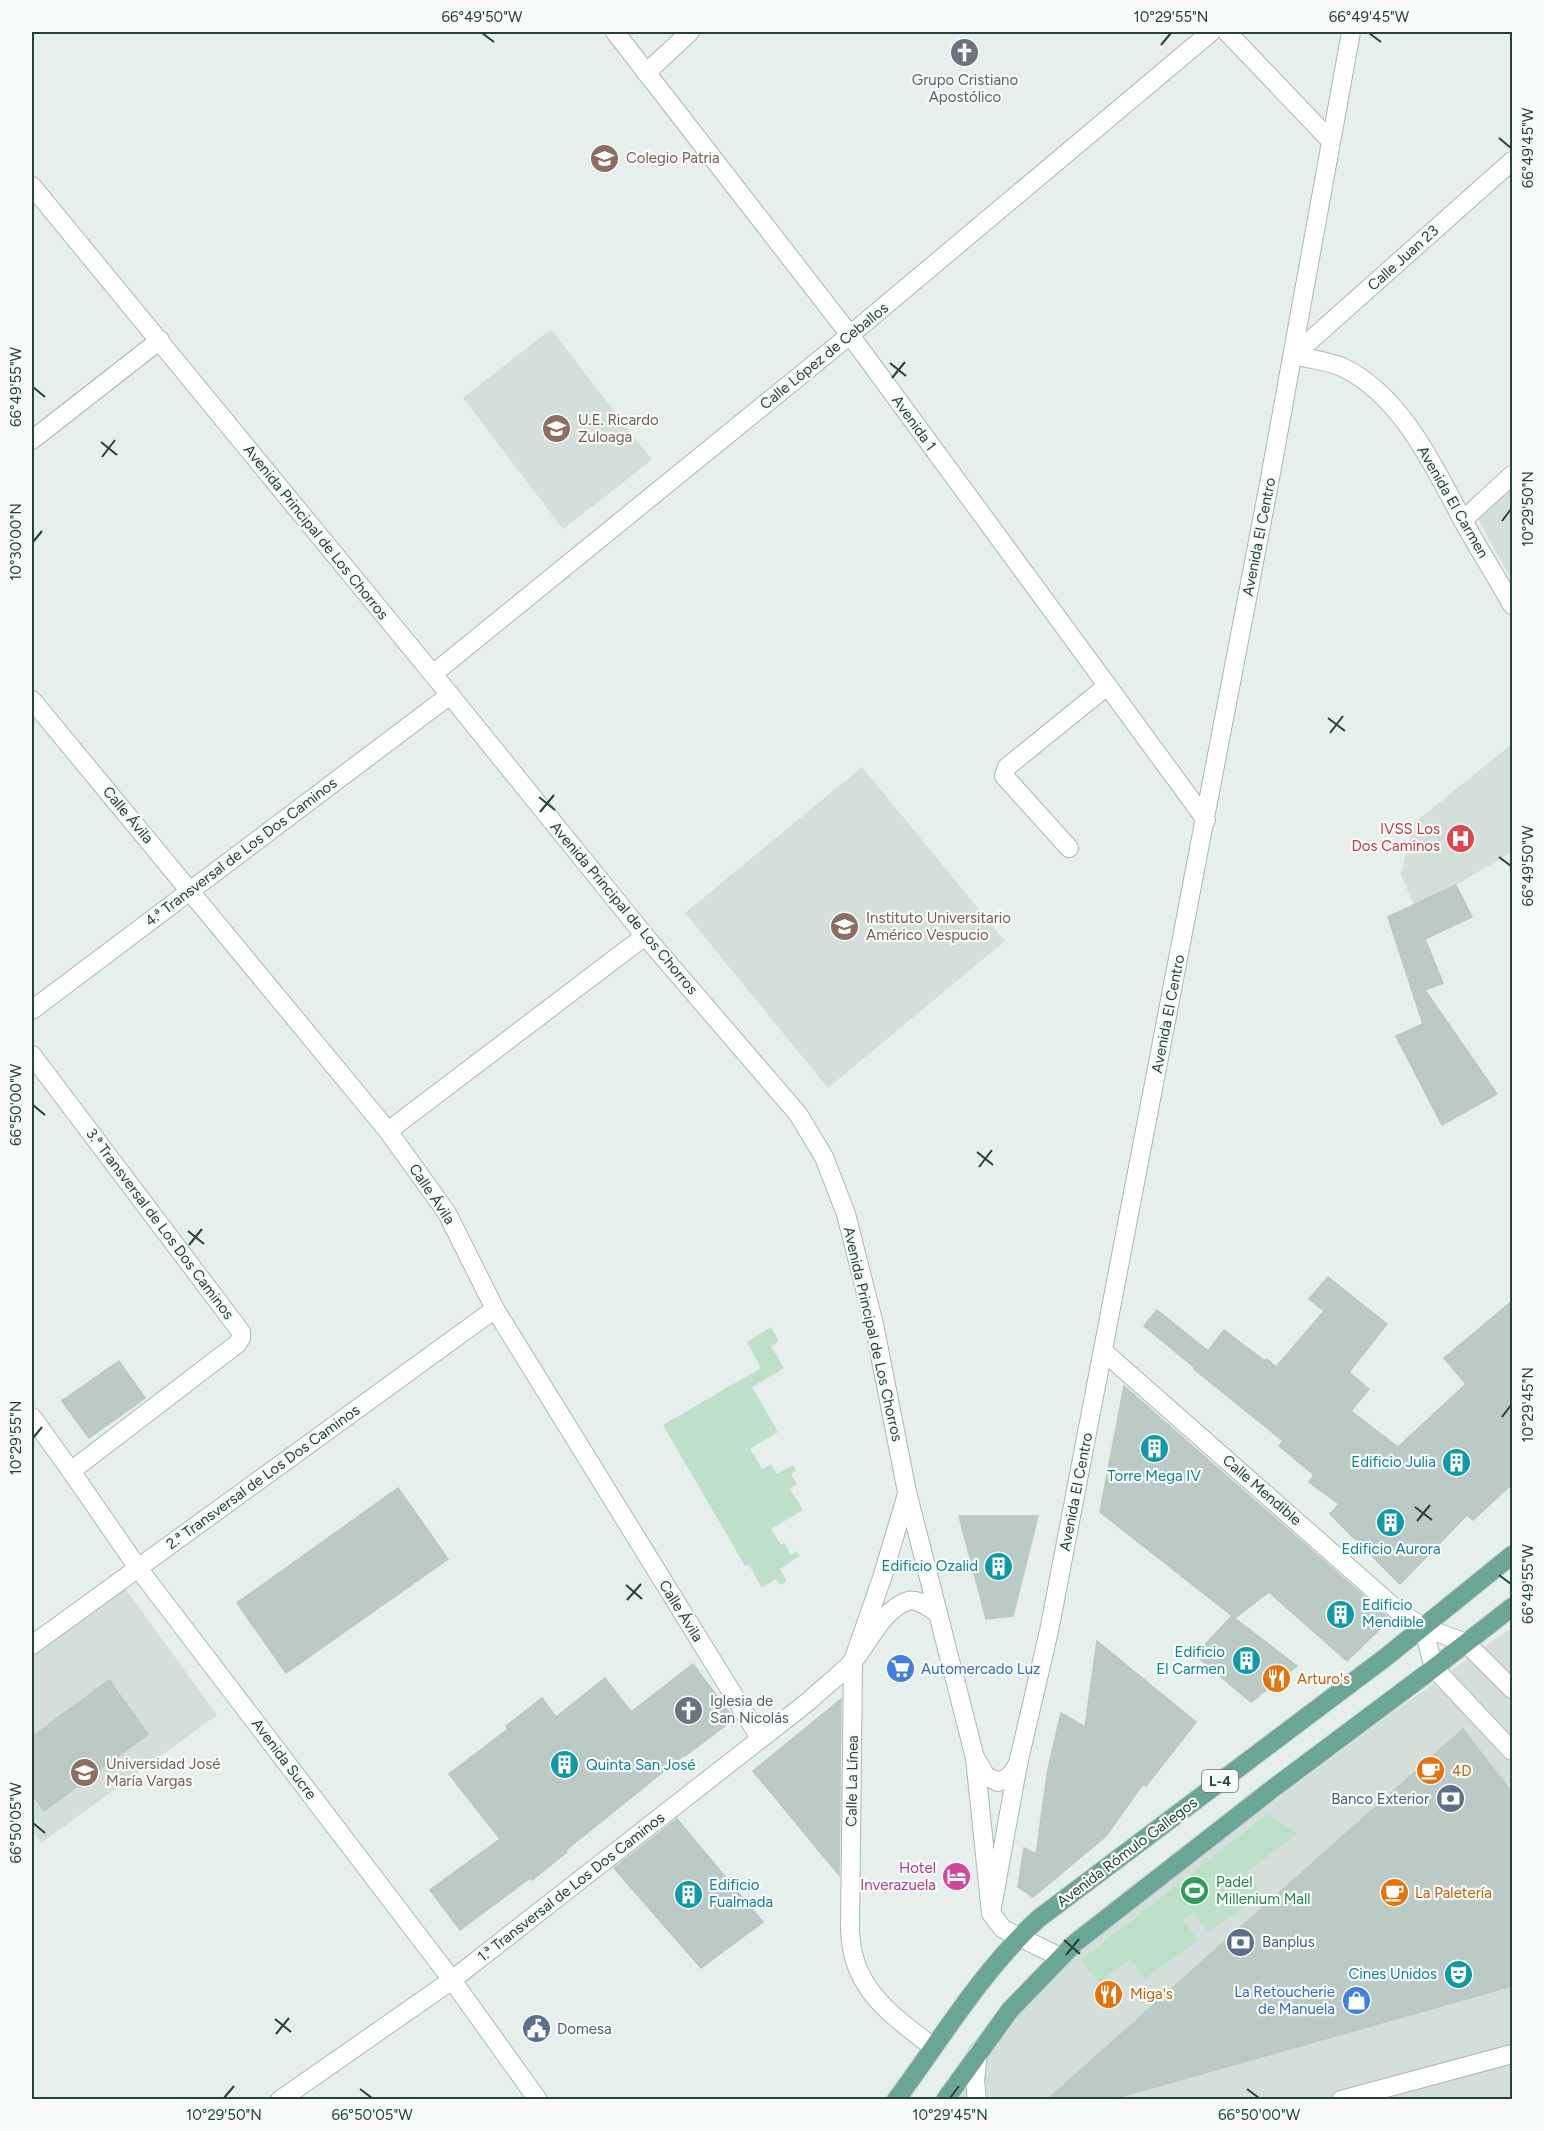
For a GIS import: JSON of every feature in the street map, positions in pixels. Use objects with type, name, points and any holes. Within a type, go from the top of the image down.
[{"type":"main road","name":"Avenida Rómulo Gallegos","points":[[896,2100],[968,1997],[1018,1937],[1038,1919],[1423,1627],[1512,1555]]},
{"type":"main road","name":"L-4","points":[[945,2100],[1010,2010],[1060,1957],[1271,1790],[1512,1607]]},
{"type":"street","name":"Avenida 1","points":[[615,32],[850,335],[1206,820]]},
{"type":"street","points":[[646,74],[690,32]]},
{"type":"street","name":"Calle López de Ceballos","points":[[433,674],[850,335],[1211,32]]},
{"type":"street","points":[[1227,32],[1330,140]]},
{"type":"street","name":"Avenida El Centro","points":[[991,1913],[1018,1764],[1049,1631],[1206,820],[1351,32]]},
{"type":"street","name":"Calle Juan 23","points":[[1293,355],[1512,161]]},
{"type":"street","name":"Avenida Principal de Los Chorros","points":[[32,186],[645,936],[798,1114],[824,1157],[846,1214],[874,1324],[907,1492],[975,1758],[991,1913]]},
{"type":"street","points":[[32,440],[160,340]]},
{"type":"street","name":"Avenida El Carmen","points":[[1293,355],[1342,367],[1368,385],[1396,411],[1430,456],[1463,520],[1512,605]]},
{"type":"street","points":[[1463,520],[1512,475]]},
{"type":"street","points":[[1069,848],[1004,776],[1005,771],[1107,686]]},
{"type":"street","name":"4.ª Transversal de Los Dos Caminos","points":[[32,1010],[450,695]]},
{"type":"street","name":"Calle Ávila","points":[[32,700],[388,1131],[447,1213],[495,1309],[760,1738]]},
{"type":"street","points":[[388,1131],[645,936]]},
{"type":"street","name":"3.ª Transversal de Los Dos Caminos","points":[[32,1054],[241,1332],[237,1344],[71,1471]]},
{"type":"street","name":"2.ª Transversal de Los Dos Caminos","points":[[32,1645],[495,1309]]},
{"type":"street","name":"Calle Mendible","points":[[1103,1351],[1397,1610],[1423,1627],[1466,1643]]},
{"type":"street","name":"Avenida Sucre","points":[[32,1417],[138,1568],[452,1980],[538,2100]]},
{"type":"street","name":"Calle La Línea","points":[[907,1492],[882,1578],[853,1661],[850,1929],[854,1958],[864,1980],[876,1998],[901,2022],[933,2046]]},
{"type":"street","points":[[853,1661],[886,1616],[898,1606],[910,1600],[921,1603],[938,1613]]},
{"type":"street","points":[[1423,1627],[1434,1668],[1512,1751]]},
{"type":"street","points":[[1466,1643],[1512,1689]]},
{"type":"street","name":"1.ª Transversal de Los Dos Caminos","points":[[280,2100],[452,1980],[808,1701],[853,1661]]},
{"type":"street","name":"Avenida Principal de Los Chorros","points":[[975,1758],[986,1776],[998,1782],[1009,1777],[1018,1764]]},
{"type":"street","points":[[981,1818],[994,1822],[1009,1814]]},
{"type":"street","points":[[991,1913],[1003,1929],[1060,1957]]},
{"type":"street","points":[[976,2100],[975,2080],[978,2052]]},
{"type":"street","points":[[1341,2100],[1512,2054]]},
{"type":"shaded area","name":"U.E. Ricardo Zuloaga","points":[[551,329],[652,460],[563,529],[463,398]]},
{"type":"shaded area","points":[[1512,481],[1512,580],[1475,514]]},
{"type":"shaded area","name":"IVSS Los Dos Caminos","points":[[1512,744],[1512,852],[1456,885],[1414,905],[1401,875],[1413,824]]},
{"type":"shaded area","name":"Instituto Universitario Américo Vespucio","points":[[862,767],[1005,941],[828,1088],[685,913]]},
{"type":"shaded area","name":"Universidad José María Vargas","points":[[125,1588],[217,1715],[41,1843],[32,1830],[32,1656]]},
{"type":"shaded area","points":[[1512,1627],[1512,2099],[951,2100],[1028,2002],[1070,1957],[1119,1917],[1385,1718]]},
{"type":"green space","points":[[771,1327],[779,1341],[771,1346],[784,1368],[752,1387],[778,1432],[750,1449],[762,1469],[771,1464],[777,1474],[793,1465],[796,1471],[791,1474],[797,1484],[790,1489],[803,1510],[771,1529],[781,1545],[785,1543],[791,1555],[797,1551],[800,1556],[780,1569],[787,1581],[780,1585],[776,1579],[762,1588],[749,1565],[745,1566],[663,1425],[761,1368],[747,1342]]},
{"type":"green space","name":"Padel Millenium Mall","points":[[1267,1814],[1298,1833],[1247,1872],[1262,1894],[1208,1932],[1194,1912],[1184,1920],[1198,1941],[1144,1979],[1130,1959],[1099,1983],[1081,1960]]},
{"type":"building","points":[[1456,885],[1472,917],[1425,939],[1443,983],[1425,990],[1497,1094],[1442,1125],[1396,1036],[1423,1024],[1388,917]]},
{"type":"building","points":[[1328,1277],[1387,1324],[1349,1372],[1369,1389],[1351,1411],[1398,1447],[1466,1384],[1444,1358],[1512,1301],[1512,1484],[1473,1520],[1467,1515],[1400,1584],[1330,1514],[1339,1504],[1309,1482],[1314,1475],[1279,1446],[1283,1441],[1144,1326],[1157,1310],[1208,1351],[1224,1330],[1276,1367],[1324,1311],[1309,1299]]},
{"type":"building","points":[[119,1361],[145,1398],[89,1438],[62,1401]]},
{"type":"building","name":"Torre Mega IV","points":[[1124,1386],[1390,1619],[1347,1661],[1269,1592],[1235,1618],[1100,1512]]},
{"type":"building","points":[[398,1488],[448,1559],[286,1673],[237,1603]]},
{"type":"building","name":"Edificio Ozalid","points":[[959,1516],[1038,1516],[1013,1616],[986,1619]]},
{"type":"building","name":"Edificio El Carmen","points":[[1232,1616],[1297,1666],[1251,1702],[1195,1655]]},
{"type":"building","points":[[1097,1641],[1196,1722],[1146,1786],[1143,1784],[1106,1836],[1033,1897],[1018,1887],[1024,1848],[1036,1854],[1048,1769],[1061,1713],[1085,1727]]},
{"type":"building","points":[[693,1664],[734,1719],[684,1755],[532,1880],[530,1878],[460,1930],[430,1890],[500,1839],[449,1774],[508,1729],[506,1726],[542,1698],[556,1717],[605,1678],[631,1712]]},
{"type":"building","points":[[109,1680],[148,1734],[44,1811],[32,1793],[32,1737]]},
{"type":"building","points":[[841,1699],[839,1875],[753,1771]]},
{"type":"building","points":[[1463,1729],[1512,1793],[1512,1986],[1109,2100],[1047,2100]]},
{"type":"building","name":"Edificio Fualmada","points":[[677,1819],[763,1922],[701,1968],[614,1868]]},
{"type":"place","name":"Grupo Cristiano Apostólico","points":[[965,53]]},
{"type":"place","name":"Colegio Patria","points":[[605,158]]},
{"type":"place","name":"U.E. Ricardo Zuloaga","points":[[557,429]]},
{"type":"place","name":"IVSS Los Dos Caminos","points":[[1461,838]]},
{"type":"place","name":"Instituto Universitario Américo Vespucio","points":[[845,927]]},
{"type":"place","name":"Torre Mega IV","points":[[1154,1449]]},
{"type":"place","name":"Edificio Julia","points":[[1457,1462]]},
{"type":"place","name":"Edificio Aurora","points":[[1391,1522]]},
{"type":"place","name":"Edificio Ozalid","points":[[999,1566]]},
{"type":"place","name":"Edificio Mendible","points":[[1341,1614]]},
{"type":"place","name":"Edificio El Carmen","points":[[1246,1661]]},
{"type":"place","name":"Automercado Luz","points":[[900,1669]]},
{"type":"place","name":"Arturo's","points":[[1276,1679]]},
{"type":"place","name":"Iglesia de San Nicolás","points":[[689,1710]]},
{"type":"place","name":"Quinta San José","points":[[565,1765]]},
{"type":"place","name":"4D","points":[[1431,1771]]},
{"type":"place","name":"Universidad José María Vargas","points":[[85,1773]]},
{"type":"place","name":"Banco Exterior","points":[[1450,1799]]},
{"type":"place","name":"Hotel Inverazuela","points":[[957,1877]]},
{"type":"place","name":"Padel Millenium Mall","points":[[1195,1891]]},
{"type":"place","name":"La Paletería","points":[[1394,1893]]},
{"type":"place","name":"Edificio Fualmada","points":[[688,1894]]},
{"type":"place","name":"Banplus","points":[[1241,1942]]},
{"type":"place","name":"Cines Unidos","points":[[1458,1974]]},
{"type":"place","name":"Miga's","points":[[1109,1994]]},
{"type":"place","name":"La Retoucherie de Manuela","points":[[1356,2001]]},
{"type":"place","name":"Domesa","points":[[536,2029]]}]
